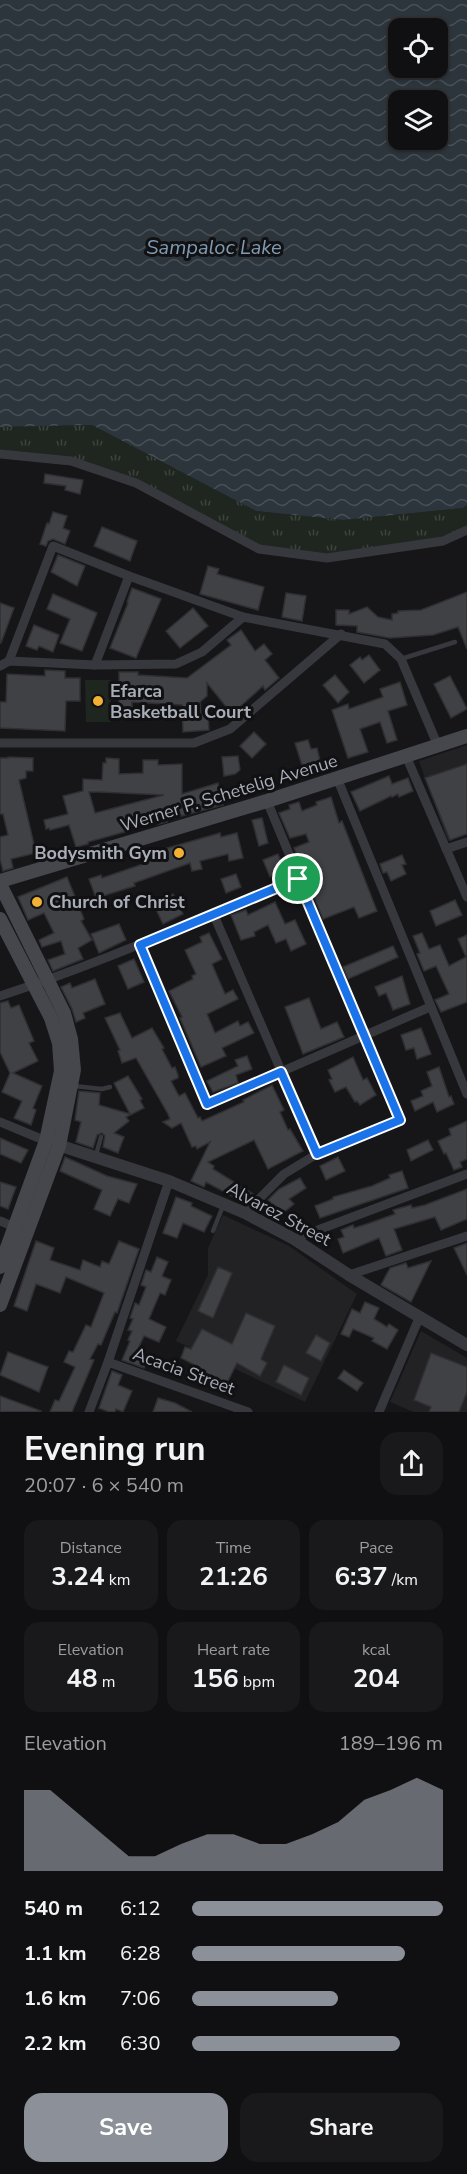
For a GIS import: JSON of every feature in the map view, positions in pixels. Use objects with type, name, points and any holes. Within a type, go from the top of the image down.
[{"type":"main road","name":"Werner P. Schetelig Avenue","points":[[0,882],[267,801],[467,736]]},
{"type":"main road","points":[[0,882],[64,1013],[71,1039],[74,1070],[72,1085],[53,1143],[20,1230],[0,1305]]},
{"type":"main road","points":[[0,919],[51,1018],[59,1043],[61,1071],[53,1143]]},
{"type":"main road","points":[[0,1267],[20,1230]]},
{"type":"street","points":[[0,454],[71,461],[136,483],[259,549],[327,558],[443,541],[467,530]]},
{"type":"street","points":[[9,661],[53,546],[243,617],[385,644],[401,659],[438,746]]},
{"type":"street","points":[[95,665],[129,576]]},
{"type":"street","points":[[0,666],[9,661],[95,665],[176,664],[202,652],[243,617]]},
{"type":"street","points":[[0,743],[194,743],[230,729],[341,634]]},
{"type":"street","points":[[406,756],[467,897]]},
{"type":"street","points":[[337,778],[467,1094]]},
{"type":"street","points":[[245,1213],[284,1174],[317,1154],[400,1120],[267,801]]},
{"type":"street","points":[[446,849],[467,842]]},
{"type":"street","points":[[0,996],[140,945],[298,879]]},
{"type":"street","points":[[213,913],[317,1154]]},
{"type":"street","points":[[140,945],[207,1104],[430,1007]]},
{"type":"street","name":"Alvarez Street","points":[[0,1122],[95,1158],[169,1181],[245,1213],[294,1239],[349,1275],[467,1345]]},
{"type":"street","points":[[294,1239],[467,1174]]},
{"type":"street","points":[[89,1412],[169,1181]]},
{"type":"street","points":[[0,1221],[20,1230]]},
{"type":"street","points":[[349,1275],[467,1236]]},
{"type":"street","points":[[379,1412],[420,1317]]},
{"type":"street","name":"Acacia Street","points":[[108,1362],[236,1410],[248,1412]]},
{"type":"lane","points":[[401,659],[456,642]]},
{"type":"lane","points":[[72,1085],[102,1089],[110,1087]]},
{"type":"lane","points":[[95,1158],[100,1137]]},
{"type":"lane","points":[[213,1232],[224,1204]]},
{"type":"shaded area","points":[[467,745],[467,834],[448,841],[419,761]]},
{"type":"shaded area","points":[[223,1215],[289,1246],[357,1294],[305,1402],[176,1341],[208,1275],[208,1248]]},
{"type":"shaded area","points":[[421,1331],[467,1358],[467,1412],[414,1412],[390,1402]]},
{"type":"green space","points":[[92,425],[256,511],[343,520],[463,508],[467,505],[467,530],[443,541],[327,558],[259,549],[136,483],[71,461],[0,454],[0,427]]},
{"type":"green space","name":"Efarca Basketball Court","points":[[85,680],[111,680],[111,722],[86,722]]},
{"type":"water","name":"Sampaloc Lake","points":[[0,0],[467,0],[467,505],[463,508],[343,520],[256,511],[92,425],[0,427]]},
{"type":"building","points":[[45,474],[83,480],[80,494],[65,490],[66,486],[44,483]]},
{"type":"building","points":[[53,512],[67,516],[63,528],[70,531],[65,544],[53,539],[48,541],[46,546],[40,544]]},
{"type":"building","points":[[102,527],[137,541],[130,561],[94,546]]},
{"type":"building","points":[[58,555],[85,566],[77,586],[51,572]]},
{"type":"building","points":[[208,566],[219,569],[217,574],[264,587],[258,610],[200,594]]},
{"type":"building","points":[[132,588],[161,599],[136,658],[110,648]]},
{"type":"building","points":[[467,592],[467,649],[458,627],[433,635],[390,638],[357,632],[357,626],[336,625],[336,610],[349,610],[349,614],[367,607],[378,617],[392,620],[392,614],[398,611],[421,610]]},
{"type":"building","points":[[286,593],[306,596],[302,621],[282,617]]},
{"type":"building","points":[[53,594],[97,613],[82,651],[60,643],[70,619],[47,609]]},
{"type":"building","points":[[0,603],[14,608],[1,643],[0,643]]},
{"type":"building","points":[[193,608],[208,626],[180,648],[166,631]]},
{"type":"building","points":[[34,625],[59,635],[53,652],[39,646],[37,650],[26,646]]},
{"type":"building","points":[[241,630],[255,651],[264,644],[272,654],[265,660],[279,678],[265,690],[263,686],[232,714],[207,683],[207,696],[200,702],[201,715],[208,715],[209,730],[183,732],[182,705],[132,702],[132,707],[119,707],[119,672],[187,678],[231,645],[227,640]]},
{"type":"building","points":[[369,655],[380,670],[364,683],[350,665],[360,657],[362,660]]},
{"type":"building","points":[[45,670],[65,671],[65,678],[80,678],[80,701],[66,701],[65,731],[0,728],[0,702],[6,702],[7,674],[45,676]]},
{"type":"building","points":[[335,675],[349,692],[338,703],[323,685]]},
{"type":"building","points":[[450,676],[467,709],[451,718],[434,684]]},
{"type":"building","points":[[400,682],[407,705],[388,711],[397,740],[387,743],[380,722],[360,729],[368,752],[348,758],[332,710],[348,704],[349,709],[383,697],[380,689]]},
{"type":"building","points":[[254,732],[266,744],[252,758],[240,746]]},
{"type":"building","points":[[308,740],[311,749],[317,748],[321,765],[318,766],[319,772],[305,775],[295,743]]},
{"type":"building","points":[[238,756],[240,770],[235,774],[224,776],[222,757]]},
{"type":"building","points":[[0,758],[33,758],[33,771],[26,771],[26,778],[19,780],[36,853],[11,859],[13,868],[3,871],[0,859],[0,837],[8,835],[3,814],[0,814]]},
{"type":"building","points":[[106,758],[119,759],[119,774],[143,773],[143,760],[158,760],[158,765],[182,764],[182,794],[218,783],[223,805],[158,824],[156,818],[127,827],[128,831],[76,847],[69,825],[46,829],[44,820],[68,814],[63,796],[83,791],[83,779],[102,780],[103,763],[106,763]],"holes":[[[89,792],[164,795],[95,813]]]},
{"type":"building","points":[[467,764],[467,834],[450,840],[425,778]]},
{"type":"building","points":[[389,776],[392,784],[408,778],[413,791],[399,797],[398,794],[391,796],[360,811],[351,792]]},
{"type":"building","points":[[331,797],[339,823],[342,821],[377,911],[359,918],[354,907],[323,919],[294,848],[309,842],[306,834],[290,838],[279,813],[290,809],[289,805],[299,802],[302,811],[317,805],[316,802]]},
{"type":"building","points":[[262,818],[268,843],[259,846],[252,820]]},
{"type":"building","points":[[220,833],[221,837],[237,833],[243,858],[229,861],[228,854],[200,861],[202,869],[192,871],[190,863],[134,883],[135,886],[96,898],[89,879],[101,875],[102,878],[149,862],[146,852]]},
{"type":"building","points":[[278,854],[282,864],[276,866],[279,873],[270,877],[263,860]]},
{"type":"building","points":[[402,855],[406,864],[402,865],[406,874],[391,881],[387,872],[383,873],[380,864]]},
{"type":"building","points":[[236,874],[241,887],[226,893],[221,879]]},
{"type":"building","points":[[67,877],[84,919],[81,921],[92,940],[78,948],[83,959],[53,971],[48,960],[65,954],[61,941],[42,947],[39,940],[54,933],[44,913],[28,920],[18,897]]},
{"type":"building","points":[[173,894],[183,914],[163,924],[154,905]]},
{"type":"building","points":[[455,900],[462,915],[436,926],[430,911]]},
{"type":"building","points":[[275,902],[285,924],[295,920],[306,944],[291,951],[286,939],[276,943],[268,925],[254,932],[255,936],[241,940],[231,915],[246,910],[248,915]]},
{"type":"building","points":[[119,924],[126,940],[99,953],[91,934]]},
{"type":"building","points":[[209,933],[222,959],[212,964],[225,994],[233,990],[238,999],[207,1014],[215,1033],[238,1021],[240,1026],[248,1022],[254,1033],[222,1048],[226,1056],[201,1067],[180,1018],[182,1017],[169,991],[193,979],[192,976],[196,974],[185,950],[202,942],[200,937]]},
{"type":"building","points":[[422,933],[429,949],[440,945],[449,966],[466,957],[458,939],[467,935],[467,1002],[441,1012],[435,1000],[449,994],[436,966],[424,971],[413,936]]},
{"type":"building","points":[[393,946],[398,957],[348,979],[343,967]]},
{"type":"building","points":[[134,959],[144,982],[128,989],[118,966]]},
{"type":"building","points":[[402,976],[410,1004],[393,1010],[386,993],[379,996],[375,987]]},
{"type":"building","points":[[95,979],[105,1004],[83,1013],[85,1018],[76,1022],[61,987],[70,983],[72,988]]},
{"type":"building","points":[[309,998],[321,1029],[337,1022],[344,1037],[303,1054],[285,1007]]},
{"type":"building","points":[[8,1001],[11,1008],[19,1005],[34,1041],[29,1043],[38,1061],[13,1073],[42,1086],[33,1108],[36,1110],[31,1125],[14,1118],[22,1101],[2,1092],[10,1073],[0,1052],[0,1003]]},
{"type":"building","points":[[120,1013],[132,1038],[152,1028],[172,1068],[175,1067],[178,1075],[178,1078],[171,1081],[179,1096],[185,1093],[198,1118],[200,1117],[202,1121],[244,1102],[243,1100],[272,1085],[284,1110],[280,1112],[288,1130],[290,1129],[303,1151],[268,1169],[254,1140],[208,1162],[214,1166],[213,1169],[253,1194],[245,1203],[206,1182],[204,1187],[191,1181],[210,1142],[197,1149],[196,1146],[192,1147],[181,1123],[172,1128],[163,1122],[170,1119],[168,1114],[136,1058],[122,1063],[118,1051],[120,1050],[105,1018]]},
{"type":"building","points":[[421,1028],[431,1054],[417,1059],[414,1048],[406,1050],[401,1035]]},
{"type":"building","points":[[247,1056],[252,1069],[236,1075],[238,1083],[213,1092],[207,1081],[238,1066],[235,1060]]},
{"type":"building","points":[[353,1057],[363,1080],[367,1078],[376,1095],[360,1105],[357,1101],[355,1102],[346,1087],[335,1092],[329,1080],[332,1079],[328,1070]]},
{"type":"building","points":[[439,1067],[449,1097],[451,1096],[454,1104],[437,1112],[433,1102],[415,1111],[411,1101],[423,1096],[421,1091],[432,1086],[427,1072]]},
{"type":"building","points":[[128,1076],[142,1099],[140,1100],[144,1108],[126,1117],[129,1121],[114,1133],[124,1137],[118,1153],[103,1147],[105,1136],[102,1133],[97,1135],[93,1148],[76,1142],[81,1122],[75,1120],[79,1091],[100,1093],[99,1105],[130,1114],[114,1083]]},
{"type":"building","points":[[467,1121],[467,1159],[460,1162],[462,1167],[454,1170],[438,1141],[451,1135],[449,1129]]},
{"type":"building","points":[[0,1138],[28,1150],[21,1163],[0,1154]]},
{"type":"building","points":[[428,1140],[433,1150],[411,1161],[407,1150]]},
{"type":"building","points":[[65,1157],[107,1176],[137,1184],[129,1203],[118,1199],[110,1216],[94,1209],[102,1190],[60,1171]]},
{"type":"building","points":[[338,1157],[345,1171],[326,1180],[320,1166]]},
{"type":"building","points":[[402,1171],[408,1188],[320,1218],[315,1206],[333,1197],[372,1186],[390,1178],[389,1175]]},
{"type":"building","points":[[300,1178],[306,1188],[289,1199],[294,1204],[283,1213],[268,1200],[279,1189]]},
{"type":"building","points":[[0,1182],[16,1187],[8,1209],[0,1206]]},
{"type":"building","points":[[467,1189],[467,1219],[441,1230],[435,1217],[394,1229],[402,1250],[386,1256],[379,1238],[343,1253],[338,1239],[344,1237],[341,1230],[395,1214],[393,1210],[411,1205],[412,1208],[425,1205]]},
{"type":"building","points":[[176,1197],[192,1203],[191,1206],[212,1216],[204,1232],[183,1223],[177,1238],[163,1233]]},
{"type":"building","points":[[36,1241],[54,1248],[50,1260],[80,1270],[83,1260],[100,1267],[102,1261],[109,1264],[119,1241],[139,1249],[117,1313],[115,1312],[101,1345],[98,1344],[90,1359],[94,1360],[72,1412],[50,1412],[55,1400],[59,1401],[75,1367],[64,1362],[69,1351],[73,1352],[86,1325],[91,1327],[104,1293],[66,1277],[60,1293],[36,1284],[27,1311],[14,1306]]},
{"type":"building","points":[[467,1243],[467,1275],[454,1248]]},
{"type":"building","points":[[157,1257],[168,1262],[162,1276],[171,1280],[165,1295],[160,1293],[149,1319],[166,1327],[159,1342],[144,1336],[137,1351],[149,1356],[144,1368],[122,1360],[132,1331],[128,1330],[133,1319],[130,1318],[135,1303],[139,1305],[146,1287],[141,1285],[146,1270],[151,1272]]},
{"type":"building","points":[[431,1261],[411,1302],[381,1285],[390,1268],[406,1263],[408,1268]]},
{"type":"building","points":[[218,1267],[232,1273],[213,1318],[198,1311]]},
{"type":"building","points":[[365,1302],[379,1308],[374,1319],[387,1327],[389,1324],[398,1330],[387,1349],[372,1341],[374,1338],[353,1329],[349,1337],[341,1334],[352,1309],[360,1313]]},
{"type":"building","points":[[246,1313],[275,1326],[261,1359],[267,1363],[260,1376],[237,1363],[227,1383],[206,1373],[203,1380],[188,1373],[193,1364],[181,1358],[185,1347],[191,1349],[202,1329],[232,1344]]},
{"type":"building","points":[[316,1335],[330,1343],[321,1361],[306,1353]]},
{"type":"building","points":[[8,1352],[48,1367],[39,1392],[0,1375]]},
{"type":"building","points":[[431,1353],[467,1367],[467,1392],[459,1412],[429,1412],[431,1407],[414,1400]]},
{"type":"building","points":[[284,1365],[309,1378],[301,1395],[276,1382]]},
{"type":"building","points":[[344,1370],[363,1383],[357,1391],[338,1378]]},
{"type":"building","points":[[112,1371],[122,1375],[118,1385],[132,1391],[123,1412],[116,1409],[115,1412],[109,1412],[99,1408]]},
{"type":"building","points":[[0,1396],[41,1411],[41,1412],[0,1412]]},
{"type":"building","points":[[158,1398],[175,1403],[192,1412],[153,1412]]},
{"type":"place","name":"Efarca Basketball Court","points":[[98,701]]},
{"type":"place","name":"Bodysmith Gym","points":[[179,853]]},
{"type":"place","name":"Church of Christ","points":[[37,902]]},
{"type":"route","points":[[298,879],[400,1120],[317,1154],[281,1072],[207,1104],[140,945],[298,879]]}]
